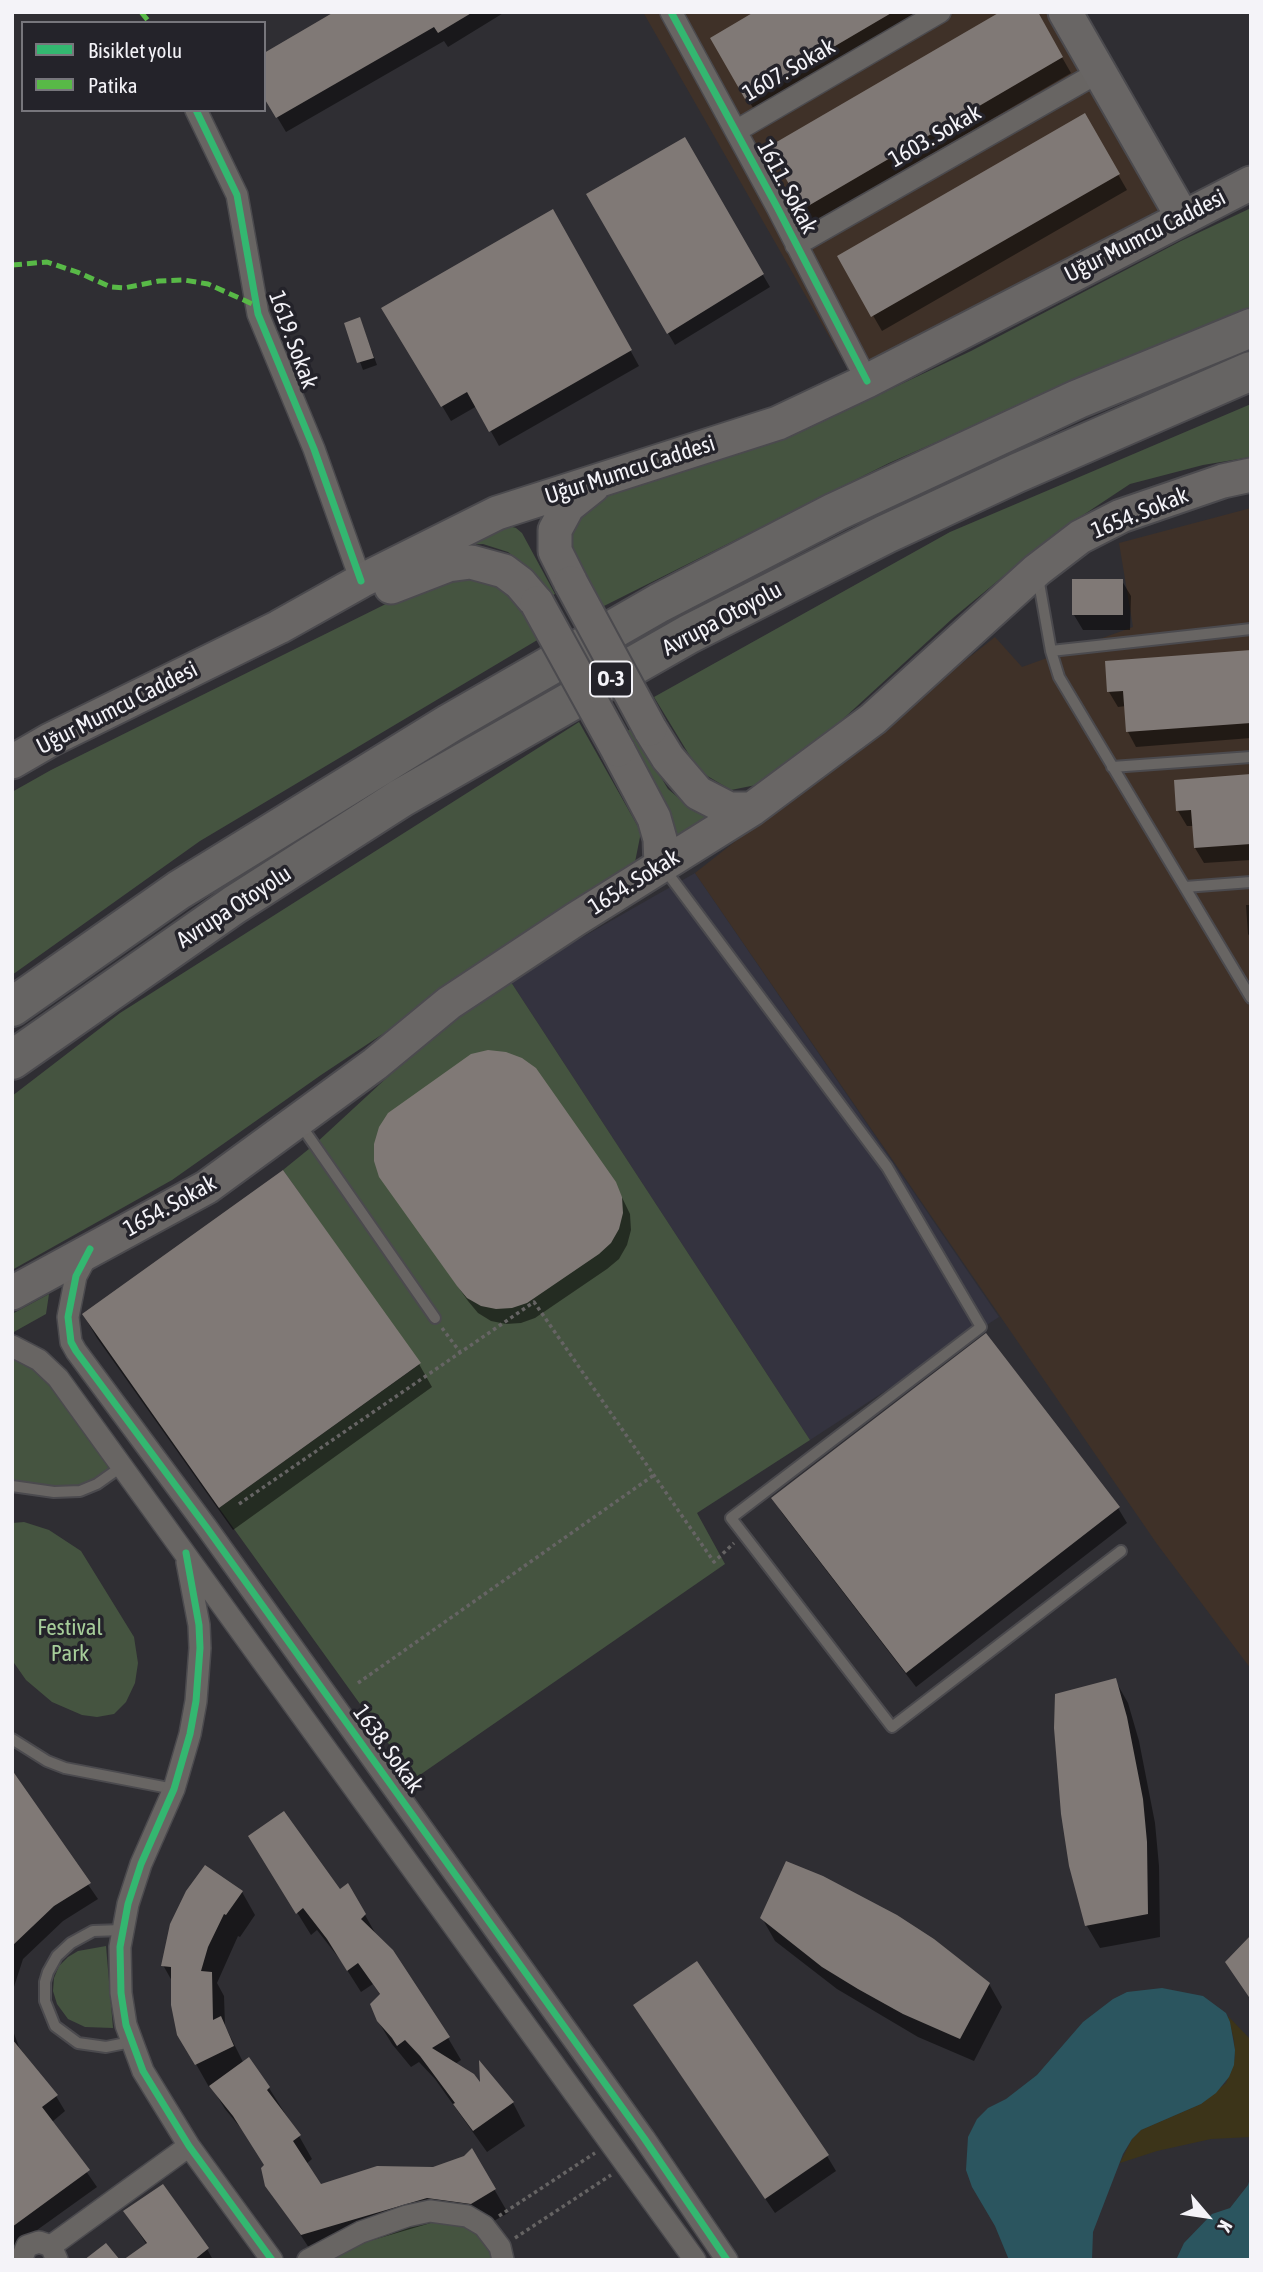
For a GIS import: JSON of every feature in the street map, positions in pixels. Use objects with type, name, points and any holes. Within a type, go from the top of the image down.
[{"type":"highway","name":"Avrupa Otoyolu","points":[[12,1007],[179,890],[450,723],[659,603],[835,512],[966,451],[1090,394],[1251,328]]},
{"type":"highway","name":"Avrupa Otoyolu","points":[[12,1060],[234,905],[401,798],[689,634],[886,534],[1017,473],[1251,371]]},
{"type":"main road","points":[[1065,12],[1182,216]]},
{"type":"main road","name":"Uğur Mumcu Caddesi","points":[[12,762],[50,740],[279,627],[360,581],[497,513],[778,423],[867,381],[1182,216],[1251,183]]},
{"type":"main road","name":"1654. Sokak","points":[[12,1293],[207,1187],[299,1122],[449,1003],[752,810],[873,719],[1037,570],[1080,537],[1121,516],[1223,481],[1251,475]]},
{"type":"main road","points":[[603,478],[568,506],[555,530],[555,551],[650,729],[674,766],[698,793],[729,809],[752,810]]},
{"type":"main road","points":[[279,627],[459,562],[482,563],[504,571],[526,589],[537,603],[618,750],[654,818],[660,839],[662,865]]},
{"type":"street","name":"1607. Sokak","points":[[736,131],[940,12]]},
{"type":"street","name":"1611. Sokak","points":[[680,15],[736,131],[867,381]]},
{"type":"street","name":"1603. Sokak","points":[[796,246],[1099,72]]},
{"type":"street","name":"1619. Sokak","points":[[197,112],[237,195],[258,314],[314,449],[360,581]]},
{"type":"street","name":"1638. Sokak","points":[[90,1249],[76,1276],[68,1317],[71,1342],[76,1351],[215,1539],[644,2138],[727,2260]]},
{"type":"street","points":[[12,1346],[50,1368],[695,2260]]},
{"type":"street","points":[[186,1553],[199,1625],[199,1675],[190,1734],[174,1789],[141,1864],[122,1930],[121,1993],[131,2042],[144,2071],[189,2146],[272,2260]]},
{"type":"street","points":[[21,2260],[23,2250],[33,2243],[39,2242],[54,2253],[189,2146]]},
{"type":"street","points":[[308,2260],[360,2232],[430,2211],[467,2216],[484,2226],[501,2254]]},
{"type":"lane","points":[[1037,570],[1051,651],[1059,677],[1251,998]]},
{"type":"lane","points":[[1051,651],[1251,629]]},
{"type":"lane","points":[[1112,766],[1251,757]]},
{"type":"lane","points":[[662,865],[887,1167],[981,1327],[732,1518],[892,1727],[1121,1551]]},
{"type":"lane","points":[[1185,887],[1251,883]]},
{"type":"lane","points":[[299,1122],[435,1318]]},
{"type":"lane","points":[[12,1486],[54,1492],[80,1491],[97,1484],[121,1466]]},
{"type":"lane","points":[[12,1739],[47,1761],[65,1768],[174,1789]]},
{"type":"lane","points":[[122,1930],[93,1931],[71,1943],[57,1956],[48,1972],[45,2001],[55,2026],[78,2043],[106,2047],[131,2042]]},
{"type":"path","points":[[239,1504],[534,1302],[714,1562],[744,1535]]},
{"type":"path","points":[[435,1318],[460,1352]]},
{"type":"path","points":[[358,1684],[654,1475]]},
{"type":"path","points":[[484,2226],[612,2142]]},
{"type":"path","points":[[501,2254],[627,2164]]},
{"type":"shaded area","points":[[643,12],[1056,12],[1164,207],[850,373]]},
{"type":"shaded area","points":[[1251,508],[1251,1669],[1157,1544],[695,873],[995,637],[1022,667],[1133,627],[1119,543]]},
{"type":"shaded area","points":[[695,873],[999,1317],[810,1440],[509,979]]},
{"type":"green space","points":[[1251,208],[1251,311],[1156,346],[889,463],[602,607],[570,563],[565,528],[596,500],[800,432],[971,351],[1181,241]]},
{"type":"green space","points":[[1251,404],[1251,457],[1203,465],[1130,484],[1053,535],[953,618],[831,730],[761,784],[731,790],[699,771],[654,697],[950,532]]},
{"type":"green space","points":[[509,526],[522,533],[555,594],[546,599],[527,567],[508,552],[483,544],[455,545]]},
{"type":"green space","points":[[459,575],[509,585],[539,639],[200,841],[12,975],[12,792],[51,770],[410,592]]},
{"type":"green space","points":[[579,722],[641,832],[634,867],[321,1075],[172,1180],[12,1270],[12,1096],[120,1013]]},
{"type":"green space","points":[[632,729],[668,789],[694,811],[713,820],[678,842],[620,733]]},
{"type":"green space","points":[[509,979],[810,1440],[697,1513],[725,1564],[414,1779],[219,1508],[420,1364],[283,1170],[315,1144],[445,1024]]},
{"type":"green space","points":[[49,1294],[46,1314],[12,1333],[12,1314]]},
{"type":"green space","points":[[12,1346],[30,1354],[121,1467],[88,1488],[12,1486]]},
{"type":"green space","name":"Festival Park","points":[[24,1522],[49,1530],[81,1551],[134,1637],[138,1663],[135,1683],[126,1702],[114,1714],[97,1717],[82,1715],[52,1702],[26,1680],[12,1660],[12,1523]]},
{"type":"green space","points":[[106,1946],[113,2028],[85,2027],[68,2019],[57,2004],[53,1991],[54,1978],[59,1966],[68,1957],[78,1951]]},
{"type":"green space","points":[[467,2216],[503,2260],[308,2260],[361,2232]]},
{"type":"sand","points":[[1228,2016],[1251,2040],[1251,2137],[1211,2139],[1157,2151],[1120,2163],[1132,2139],[1141,2130],[1201,2104],[1226,2083],[1235,2058]]},
{"type":"water","points":[[1162,1988],[1203,1996],[1226,2013],[1235,2050],[1234,2065],[1229,2077],[1216,2093],[1201,2104],[1141,2130],[1132,2139],[1123,2154],[1093,2232],[1092,2260],[1009,2260],[966,2170],[968,2137],[977,2119],[988,2108],[1006,2099],[1037,2075],[1083,2022],[1113,1999],[1127,1992]]},
{"type":"water","points":[[1251,2175],[1251,2260],[1176,2260],[1184,2243],[1212,2214],[1230,2208],[1248,2185]]},
{"type":"building","points":[[334,12],[473,12],[438,33],[434,27],[276,118],[266,101],[266,52]]},
{"type":"building","points":[[754,12],[893,12],[745,99],[710,38]]},
{"type":"building","points":[[1000,12],[1038,12],[1063,57],[803,209],[768,147]]},
{"type":"building","points":[[1085,113],[1120,174],[871,317],[837,256]]},
{"type":"building","points":[[685,137],[764,274],[667,334],[586,194]]},
{"type":"building","points":[[553,209],[632,350],[489,432],[467,392],[441,407],[381,308]]},
{"type":"building","points":[[360,317],[374,358],[357,363],[344,323]]},
{"type":"building","points":[[1072,579],[1123,579],[1123,615],[1072,615]]},
{"type":"building","points":[[1251,650],[1251,723],[1126,732],[1123,691],[1107,692],[1105,661]]},
{"type":"building","points":[[1251,774],[1251,844],[1194,848],[1191,810],[1176,811],[1174,780]]},
{"type":"building","points":[[488,1050],[506,1052],[522,1058],[536,1068],[616,1182],[622,1197],[623,1213],[619,1229],[611,1243],[599,1254],[527,1303],[496,1309],[481,1306],[467,1298],[457,1286],[379,1177],[374,1161],[374,1144],[379,1127],[388,1113],[471,1054]]},
{"type":"building","points":[[283,1170],[421,1363],[219,1508],[82,1314]]},
{"type":"building","points":[[986,1333],[1120,1507],[906,1673],[771,1498]]},
{"type":"building","points":[[1116,1678],[1127,1717],[1143,1799],[1147,1842],[1148,1914],[1085,1926],[1069,1866],[1061,1814],[1054,1728],[1055,1694]]},
{"type":"building","points":[[12,1770],[91,1883],[54,1906],[12,1946]]},
{"type":"building","points":[[284,1811],[340,1889],[348,1883],[366,1914],[361,1919],[393,1950],[450,2037],[432,2048],[474,2074],[480,2082],[479,2060],[514,2102],[473,2131],[420,2056],[405,2040],[397,2046],[377,2021],[370,2004],[380,1994],[358,1963],[347,1971],[303,1908],[296,1914],[248,1836]]},
{"type":"building","points":[[786,1861],[823,1876],[897,1915],[934,1939],[990,1983],[960,2039],[903,2014],[858,1989],[822,1967],[760,1918]]},
{"type":"building","points":[[205,1865],[243,1891],[226,1915],[224,1914],[208,1947],[201,1971],[212,1972],[213,2020],[221,2016],[234,2046],[195,2065],[177,2035],[171,2005],[171,1967],[161,1966],[170,1924],[186,1891]]},
{"type":"building","points":[[1251,1935],[1251,2000],[1225,1962]]},
{"type":"building","points":[[697,1961],[829,2155],[765,2199],[633,2005]]},
{"type":"building","points":[[12,2039],[58,2095],[42,2107],[90,2170],[12,2227]]},
{"type":"building","points":[[249,2057],[270,2087],[267,2090],[301,2135],[293,2141],[321,2184],[377,2166],[433,2167],[464,2156],[472,2148],[496,2189],[471,2204],[427,2198],[301,2235],[265,2186],[261,2168],[264,2165],[233,2116],[209,2086]]},
{"type":"building","points":[[163,2184],[209,2248],[194,2260],[123,2260],[147,2243],[123,2211]]},
{"type":"building","points":[[106,2243],[120,2260],[84,2260]]},
{"type":"marked path","points":[[141,12],[148,21]]},
{"type":"marked path","points":[[12,265],[47,262],[111,287],[124,288],[159,281],[184,280],[208,284],[257,306]]},
{"type":"cycle path","points":[[671,12],[777,207],[867,381]]},
{"type":"cycle path","points":[[197,112],[237,195],[258,314],[314,449],[361,581]]},
{"type":"cycle path","points":[[90,1249],[76,1276],[68,1317],[71,1342],[76,1351],[207,1528],[644,2138],[727,2260]]},
{"type":"cycle path","points":[[186,1553],[199,1625],[196,1701],[190,1734],[174,1789],[141,1864],[128,1904],[120,1947],[121,1993],[126,2025],[143,2071],[189,2146],[272,2260]]}]
